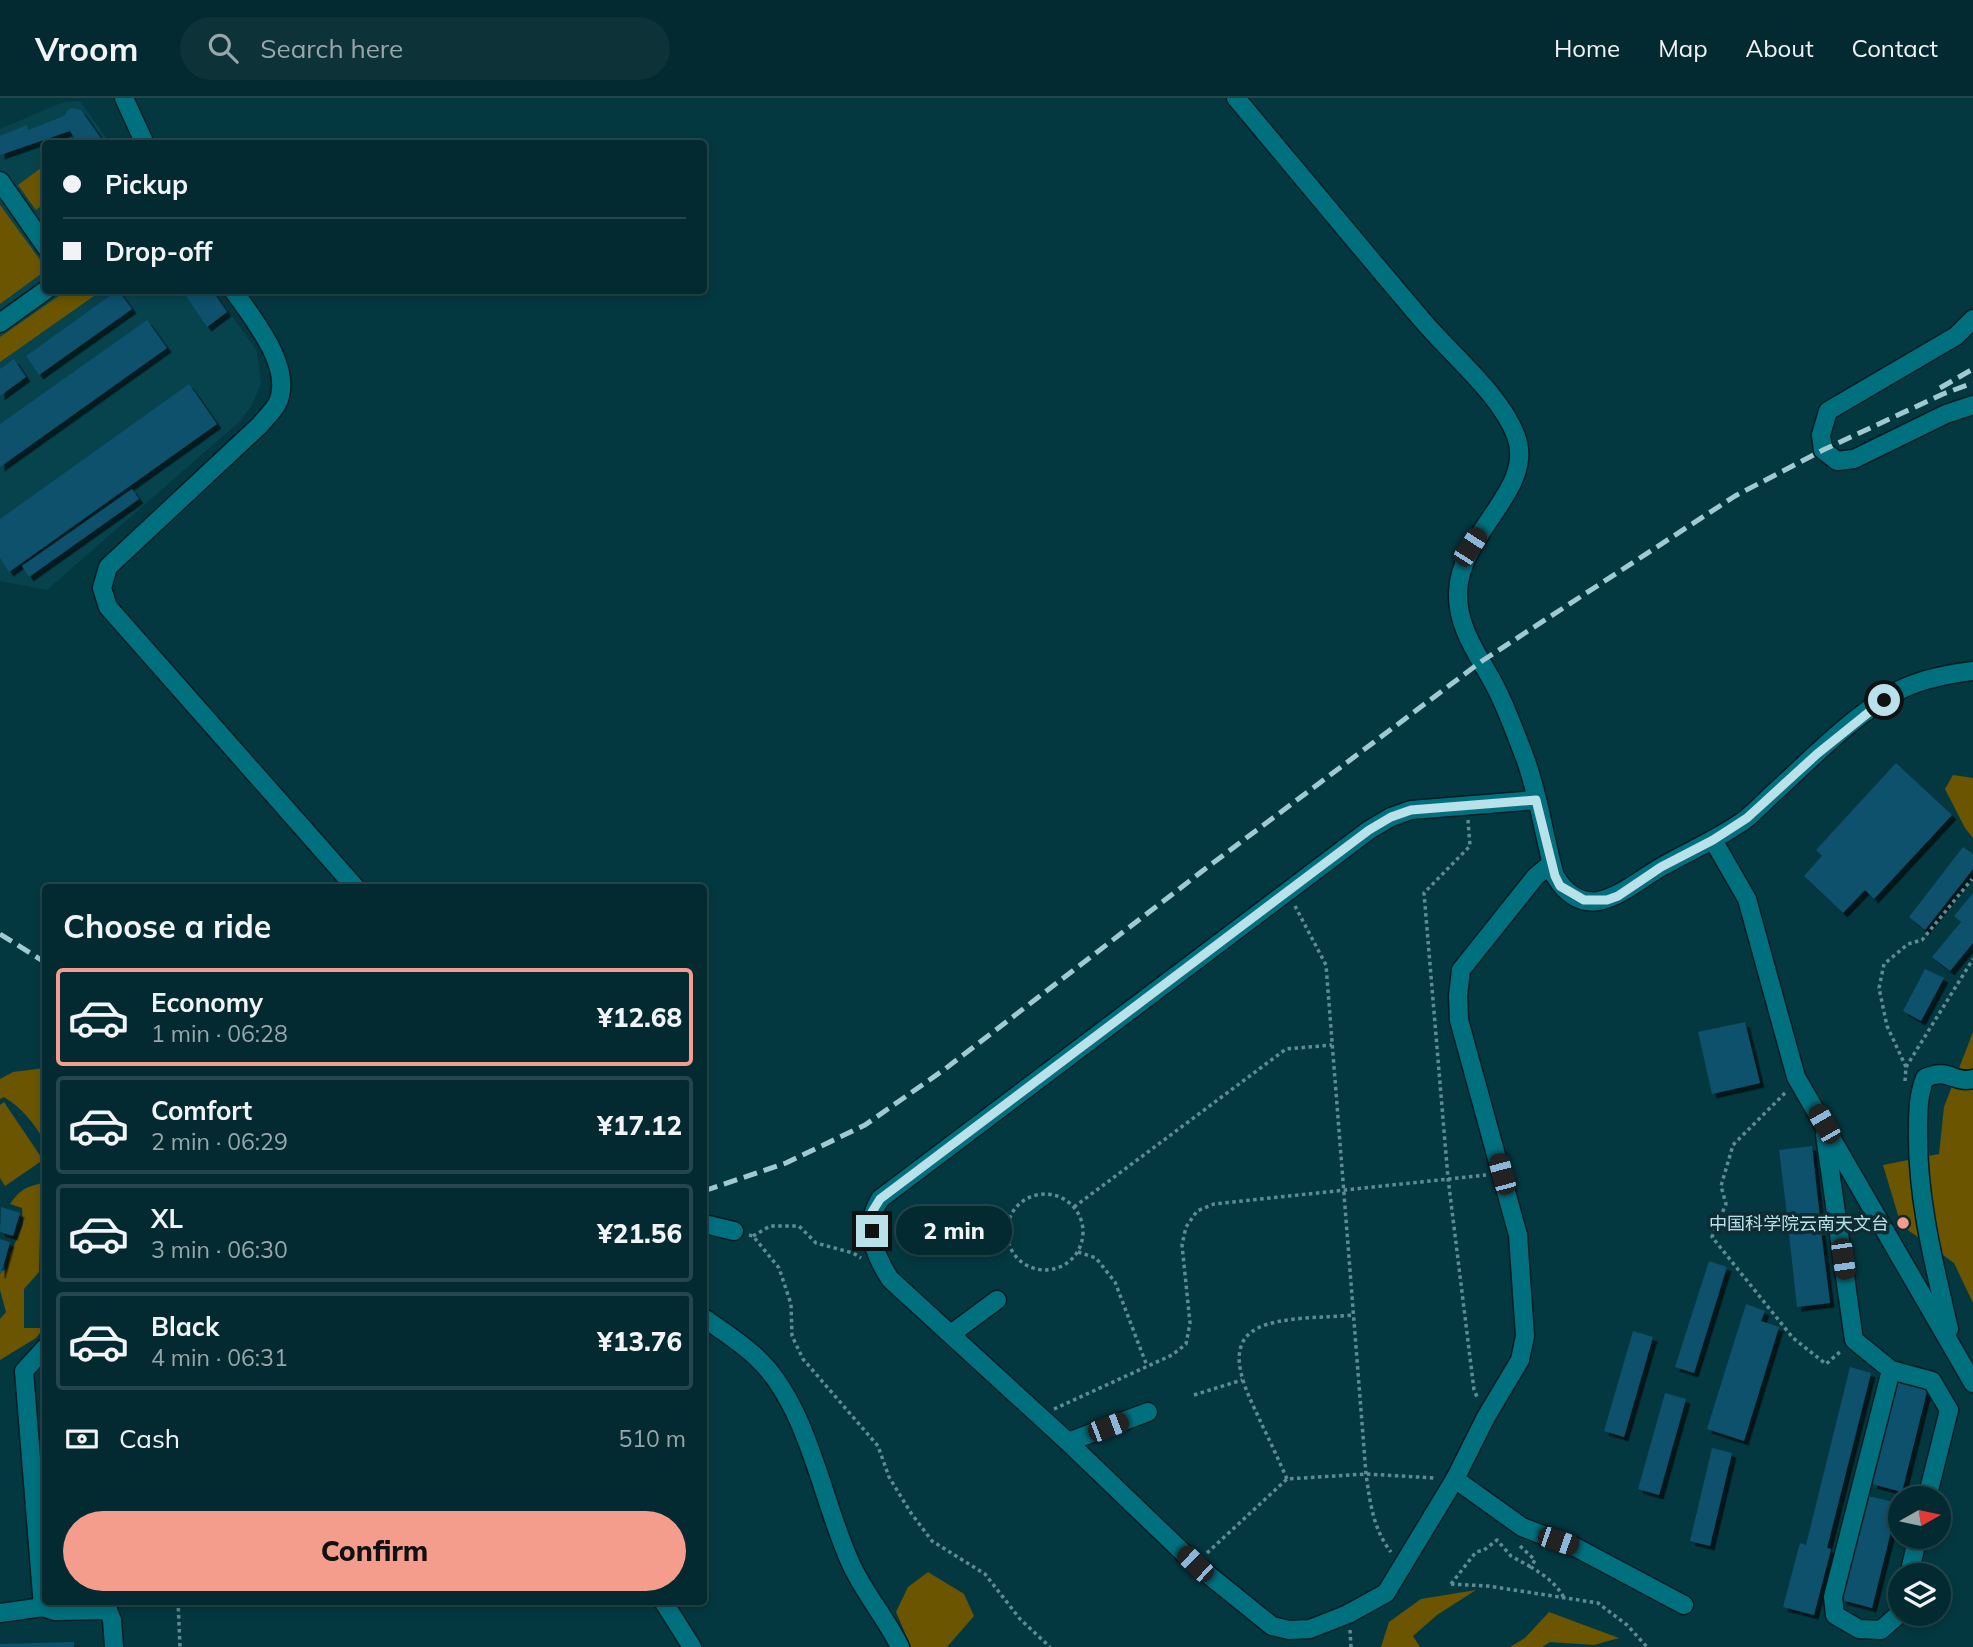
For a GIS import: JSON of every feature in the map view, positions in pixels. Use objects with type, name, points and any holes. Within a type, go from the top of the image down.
[{"type":"street","points":[[124,98],[143,140]]},
{"type":"street","points":[[1236,98],[1425,323],[1481,384],[1506,417],[1516,436],[1520,454],[1519,471],[1470,547],[1461,568],[1458,610],[1470,644],[1502,699],[1526,761],[1551,864],[1560,886],[1584,900],[1607,900],[1618,896],[1661,867],[1713,840],[1747,818],[1817,754],[1897,691],[1925,681],[1973,671]]},
{"type":"street","points":[[0,181],[38,221]]},
{"type":"street","points":[[0,323],[42,293]]},
{"type":"street","points":[[236,294],[270,343],[281,383],[278,403],[260,425],[108,567],[102,588],[108,607],[352,884]]},
{"type":"street","points":[[1973,319],[1956,336],[1828,411],[1821,435],[1823,450],[1837,461],[1854,460],[1946,414],[1973,405]]},
{"type":"street","points":[[1536,800],[1411,810],[1391,817],[1369,830],[880,1199],[872,1212],[877,1258],[890,1279],[1068,1442],[1195,1564],[1272,1626],[1289,1630],[1310,1629],[1372,1603],[1386,1593],[1455,1479],[1486,1417],[1520,1360],[1525,1336],[1518,1235],[1459,1020],[1458,996],[1461,970],[1536,876],[1551,864]]},
{"type":"street","points":[[1713,840],[1747,899],[1796,1077],[1973,1383]]},
{"type":"street","points":[[1953,1346],[1930,1245],[1917,1166],[1919,1094],[1925,1078],[1938,1072],[1967,1080],[1973,1079]]},
{"type":"street","points":[[1824,1124],[1854,1340],[1891,1370],[1932,1381],[1949,1410],[1930,1486]]},
{"type":"street","points":[[707,1225],[734,1231]]},
{"type":"street","points":[[951,1334],[997,1300]]},
{"type":"street","points":[[707,1320],[757,1357],[779,1386],[799,1423],[851,1566],[889,1624],[900,1647]]},
{"type":"street","points":[[42,1351],[24,1371],[42,1595]]},
{"type":"street","points":[[1888,1624],[1881,1630],[1859,1629],[1835,1615],[1833,1597],[1891,1370]]},
{"type":"street","points":[[1068,1442],[1148,1412]]},
{"type":"street","points":[[1455,1479],[1522,1527],[1577,1548],[1684,1605]]},
{"type":"street","points":[[0,1613],[43,1607],[55,1611],[108,1605],[114,1647]]},
{"type":"street","points":[[666,1605],[692,1647]]},
{"type":"path","points":[[1467,804],[1470,846],[1424,893],[1448,1178],[1474,1390],[1486,1417]]},
{"type":"path","points":[[1906,1067],[1887,1026],[1881,1000],[1879,988],[1884,964],[1908,944],[1922,940],[1972,879]]},
{"type":"path","points":[[1288,891],[1326,965],[1366,1474],[1371,1512],[1384,1543],[1402,1565]]},
{"type":"path","points":[[1074,1207],[1286,1049],[1332,1045]]},
{"type":"path","points":[[1796,1077],[1782,1098],[1732,1145],[1721,1186],[1726,1205],[1712,1237],[1793,1338],[1826,1364],[1854,1340]]},
{"type":"path","points":[[1039,1416],[1171,1355],[1186,1344],[1190,1323],[1182,1245],[1186,1227],[1197,1211],[1214,1204],[1502,1174]]},
{"type":"path","points":[[1039,1194],[1064,1198],[1080,1217],[1083,1229],[1078,1252],[1059,1268],[1036,1269],[1025,1264],[1016,1256],[1007,1231],[1016,1207],[1039,1194]]},
{"type":"path","points":[[753,1236],[770,1226],[799,1226],[816,1244],[853,1253],[862,1258],[877,1258]]},
{"type":"path","points":[[734,1231],[753,1236],[779,1268],[791,1304],[793,1336],[803,1359],[878,1446],[890,1478],[932,1541],[985,1574],[1020,1619],[1049,1647]]},
{"type":"path","points":[[1078,1252],[1096,1258],[1115,1282],[1147,1366]]},
{"type":"path","points":[[1287,1479],[1242,1380],[1239,1355],[1244,1339],[1255,1329],[1272,1323],[1354,1315]]},
{"type":"path","points":[[1194,1395],[1242,1380]]},
{"type":"path","points":[[1195,1564],[1287,1479],[1366,1474],[1455,1479]]},
{"type":"path","points":[[1511,1538],[1535,1560],[1531,1567]]},
{"type":"path","points":[[1564,1598],[1548,1577],[1511,1556],[1497,1540],[1484,1550],[1476,1552],[1451,1584],[1488,1586],[1564,1598],[1598,1603],[1627,1625],[1647,1647]]},
{"type":"path","points":[[178,1605],[180,1647]]},
{"type":"shaded area","points":[[80,101],[108,140],[42,140],[42,294],[216,294],[257,351],[261,384],[251,407],[239,422],[47,590],[0,581],[0,129],[61,103]]},
{"type":"shaded area","points":[[42,167],[42,205],[36,210],[18,185]]},
{"type":"shaded area","points":[[0,205],[42,263],[42,273],[0,304]]},
{"type":"shaded area","points":[[62,294],[97,294],[0,362],[0,337]]},
{"type":"shaded area","points":[[1953,775],[1973,778],[1973,838],[1945,789]]},
{"type":"shaded area","points":[[1973,1032],[1973,1303],[1954,1263],[1901,1225],[1883,1165],[1939,1154],[1944,1107]]},
{"type":"shaded area","points":[[42,1068],[42,1137],[22,1111],[4,1097],[0,1099],[0,1079],[13,1072]]},
{"type":"shaded area","points":[[4,1102],[42,1159],[5,1186],[0,1178],[0,1105]]},
{"type":"shaded area","points":[[42,1183],[39,1272],[24,1289],[24,1328],[42,1328],[42,1330],[36,1338],[0,1360],[0,1319],[6,1312],[0,1290],[0,1272],[7,1269],[23,1224],[22,1208],[10,1204],[26,1189]]},
{"type":"shaded area","points":[[928,1572],[964,1594],[974,1616],[947,1647],[911,1647],[896,1612],[908,1587]]},
{"type":"shaded area","points":[[1476,1590],[1437,1615],[1413,1636],[1420,1647],[1381,1647],[1389,1622],[1421,1599]]},
{"type":"shaded area","points":[[1549,1612],[1619,1638],[1594,1645],[1550,1642],[1542,1647],[1510,1647],[1525,1638]]},
{"type":"building","points":[[68,110],[81,110],[102,140],[76,140],[70,131],[0,155],[0,136],[27,125],[28,130],[64,116]]},
{"type":"building","points":[[112,294],[121,294],[132,309],[39,375],[26,356]]},
{"type":"building","points":[[185,294],[215,294],[227,312],[207,327]]},
{"type":"building","points":[[147,320],[167,348],[0,467],[0,424]]},
{"type":"building","points":[[14,359],[26,377],[0,396],[0,369]]},
{"type":"building","points":[[189,384],[217,424],[9,572],[0,558],[0,519]]},
{"type":"building","points":[[132,489],[139,499],[29,577],[22,566]]},
{"type":"building","points":[[1896,763],[1952,815],[1874,899],[1865,890],[1843,913],[1804,876],[1822,856],[1816,850]]},
{"type":"building","points":[[1963,847],[1973,854],[1973,869],[1925,930],[1909,917]]},
{"type":"building","points":[[1973,893],[1973,943],[1950,971],[1932,957],[1961,922],[1954,916]]},
{"type":"building","points":[[1925,969],[1944,978],[1921,1021],[1903,1011]]},
{"type":"building","points":[[1745,1022],[1760,1083],[1712,1094],[1698,1032]]},
{"type":"building","points":[[1812,1146],[1820,1219],[1788,1223],[1779,1150]]},
{"type":"building","points":[[1,1207],[20,1213],[13,1236],[0,1232]]},
{"type":"building","points":[[1821,1231],[1830,1303],[1797,1307],[1789,1234]]},
{"type":"building","points":[[0,1239],[10,1242],[1,1274],[0,1274]]},
{"type":"building","points":[[1709,1261],[1727,1267],[1694,1373],[1675,1367]]},
{"type":"building","points":[[1746,1304],[1765,1311],[1761,1321],[1779,1327],[1744,1441],[1707,1429]]},
{"type":"building","points":[[1633,1331],[1653,1337],[1624,1437],[1604,1431]]},
{"type":"building","points":[[1850,1367],[1871,1373],[1827,1548],[1831,1549],[1814,1615],[1783,1607],[1800,1543],[1806,1545]]},
{"type":"building","points":[[1898,1379],[1928,1387],[1903,1486],[1888,1486],[1888,1488],[1872,1484]]},
{"type":"building","points":[[1665,1393],[1686,1399],[1659,1495],[1638,1489]]},
{"type":"building","points":[[1712,1448],[1732,1453],[1710,1546],[1690,1541]]},
{"type":"building","points":[[1868,1496],[1888,1501],[1888,1543],[1872,1608],[1842,1600]]},
{"type":"building","points":[[74,1642],[74,1647],[0,1647],[0,1644]]},
{"type":"railway","points":[[1940,388],[1973,369]]},
{"type":"railway","points":[[707,1190],[786,1163],[865,1125],[945,1069],[1482,661],[1735,496],[1823,450],[1943,394],[1973,383]]},
{"type":"railway","points":[[0,934],[42,960]]},
{"type":"place","name":"中国科学院云南天文台","points":[[1903,1223]]},
{"type":"route","points":[[872,1231],[872,1212],[880,1199],[1369,830],[1391,817],[1411,810],[1536,800],[1551,864],[1560,886],[1584,900],[1607,900],[1618,896],[1661,867],[1713,840],[1747,818],[1817,754],[1884,700]]}]
